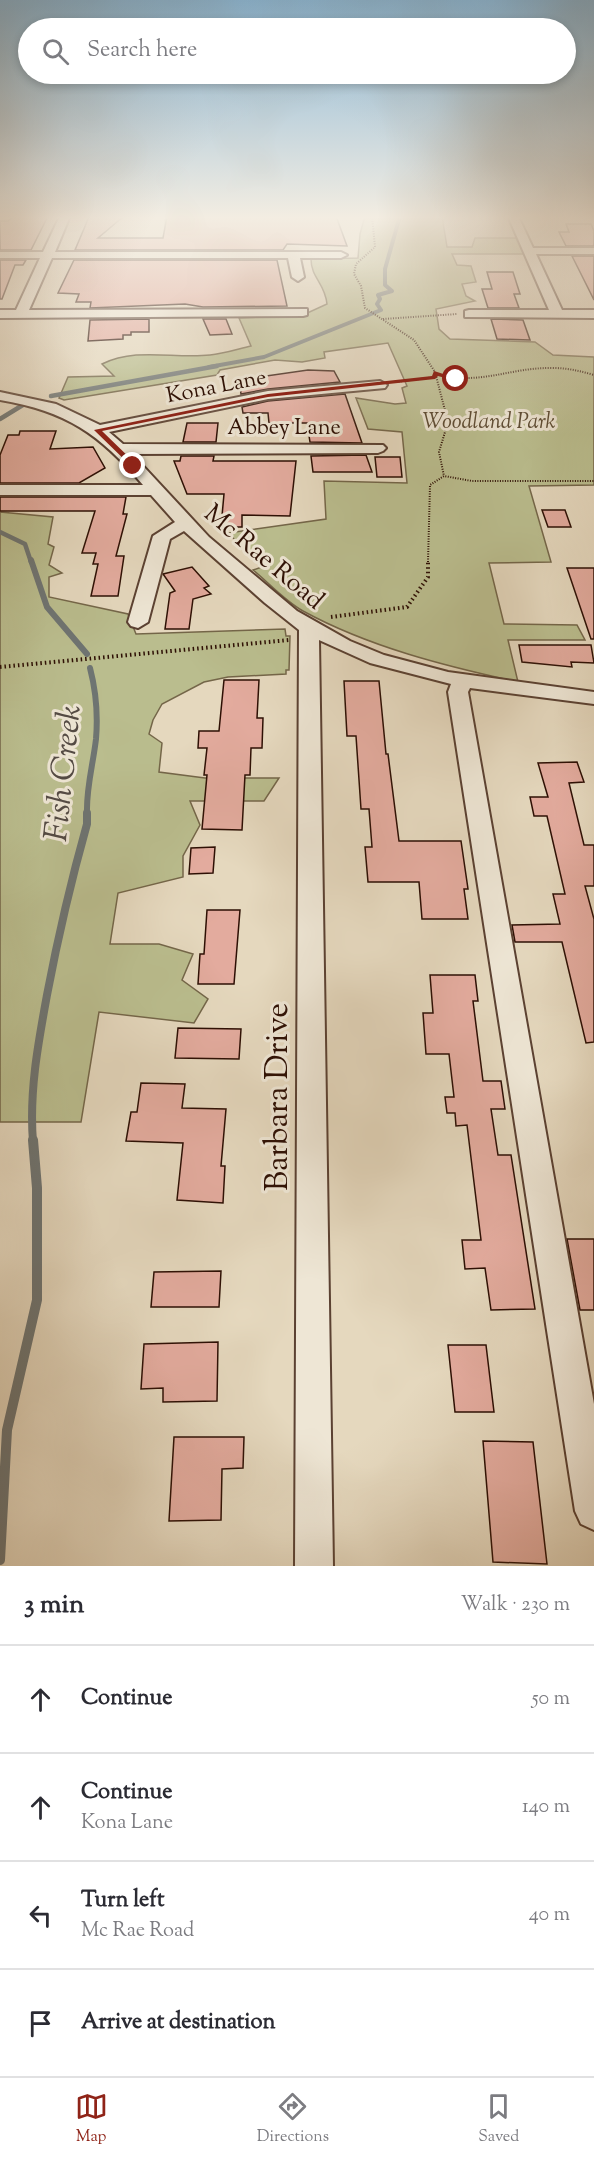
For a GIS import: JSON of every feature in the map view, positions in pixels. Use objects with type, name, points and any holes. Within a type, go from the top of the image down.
[{"type":"street","points":[[21,314],[32,289]]},
{"type":"street","points":[[545,289],[556,314]]},
{"type":"street","points":[[0,314],[303,312]]},
{"type":"street","points":[[469,314],[594,314]]},
{"type":"street","name":"Kona Lane","points":[[97,430],[268,395],[380,385]]},
{"type":"street","name":"Mc Rae Road","points":[[4,399],[63,410],[97,430],[118,448],[185,524],[262,591],[311,629],[387,662],[463,681],[594,698]]},
{"type":"street","name":"Abbey Lane","points":[[118,448],[378,448]]},
{"type":"street","points":[[0,490],[155,490]]},
{"type":"street","points":[[138,622],[162,536],[185,524]]},
{"type":"street","name":"Barbara Drive","points":[[311,629],[314,1566]]},
{"type":"street","points":[[463,681],[458,692],[594,1511]]},
{"type":"path","points":[[360,289],[366,308],[405,332],[421,346],[440,386],[448,422],[447,436],[441,444],[440,460],[444,476]]},
{"type":"path","points":[[383,319],[469,314]]},
{"type":"path","points":[[434,373],[448,378],[475,380],[550,366],[572,368],[594,375]]},
{"type":"path","points":[[380,385],[435,377]]},
{"type":"path","points":[[0,666],[311,629],[331,617],[407,607],[428,577],[430,485],[444,476],[472,481],[594,481]]},
{"type":"green space","name":"Woodland Park","points":[[323,289],[464,289],[466,296],[475,301],[436,309],[439,329],[450,339],[535,342],[553,355],[594,357],[594,485],[529,486],[551,562],[489,563],[504,624],[577,625],[585,640],[508,640],[518,682],[408,654],[328,624],[296,607],[253,570],[262,567],[228,533],[326,519],[324,481],[407,483],[402,432],[368,429],[356,398],[395,404],[406,403],[402,388],[407,386],[388,343],[324,352],[325,358],[302,362],[275,360],[220,370],[217,375],[64,400],[59,398],[68,377],[114,376],[102,364],[115,359],[142,355],[210,355],[251,346],[239,318],[303,315],[327,304]]},
{"type":"green space","points":[[0,512],[53,517],[48,544],[54,547],[49,565],[62,573],[49,577],[49,597],[128,614],[136,634],[285,629],[286,636],[290,636],[289,670],[286,670],[286,674],[228,677],[204,682],[162,704],[153,720],[149,734],[162,743],[159,772],[205,778],[279,778],[264,801],[190,801],[200,825],[183,856],[183,877],[118,893],[110,944],[159,944],[193,954],[182,980],[208,999],[194,1023],[99,1012],[81,1122],[0,1122]]},
{"type":"building","points":[[0,289],[6,289],[2,299],[0,299]]},
{"type":"building","points":[[60,289],[283,289],[287,306],[203,307],[185,304],[90,308],[91,302],[76,302],[79,294],[58,293]]},
{"type":"building","points":[[482,289],[518,289],[520,294],[514,294],[519,308],[488,308]]},
{"type":"building","points":[[589,289],[594,289],[594,300]]},
{"type":"building","points":[[149,319],[149,332],[131,332],[131,335],[123,335],[123,339],[88,341],[90,320]]},
{"type":"building","points":[[203,319],[226,319],[232,334],[210,335]]},
{"type":"building","points":[[491,319],[523,320],[530,340],[497,339]]},
{"type":"building","points":[[308,370],[334,371],[340,382],[241,394],[239,380]]},
{"type":"building","points":[[345,394],[362,443],[310,442],[307,423],[269,423],[268,413],[243,413],[242,407],[268,401]]},
{"type":"building","points":[[187,423],[218,423],[216,442],[183,442]]},
{"type":"building","points":[[20,431],[56,431],[50,449],[93,447],[105,468],[79,483],[0,483],[0,455],[8,435],[19,435]]},
{"type":"building","points":[[366,455],[372,472],[313,472],[311,456]]},
{"type":"building","points":[[181,456],[214,456],[213,461],[296,461],[290,516],[242,515],[242,527],[221,527],[224,494],[187,494],[174,461],[180,461]]},
{"type":"building","points":[[375,457],[400,457],[402,477],[377,477]]},
{"type":"building","points":[[0,497],[126,497],[123,514],[127,514],[116,556],[124,556],[118,596],[91,596],[98,564],[93,564],[96,553],[82,553],[95,511],[0,511]]},
{"type":"building","points":[[542,510],[565,510],[571,527],[548,527]]},
{"type":"building","points":[[192,567],[209,586],[204,588],[211,594],[193,599],[189,629],[165,629],[170,593],[175,591],[163,574]]},
{"type":"building","points":[[567,568],[594,568],[594,639],[591,639]]},
{"type":"building","points":[[519,645],[591,645],[594,663],[571,662],[572,667],[522,662]]},
{"type":"building","points":[[224,680],[259,680],[257,718],[263,718],[262,748],[251,748],[250,775],[245,775],[242,830],[202,829],[207,748],[198,748],[199,731],[219,731]]},
{"type":"building","points":[[344,681],[379,681],[386,754],[388,754],[399,841],[461,841],[468,889],[464,889],[468,919],[422,919],[419,882],[368,882],[365,847],[372,847],[369,809],[361,809],[356,736],[347,736]]},
{"type":"building","points":[[577,762],[584,782],[569,783],[584,845],[594,845],[594,886],[585,886],[594,919],[594,1042],[586,1043],[562,942],[515,942],[512,925],[560,924],[553,894],[565,894],[547,816],[534,816],[530,797],[548,797],[538,763]]},
{"type":"building","points":[[215,847],[213,873],[189,874],[191,848]]},
{"type":"building","points":[[207,910],[240,910],[234,984],[198,984],[200,954],[204,954]]},
{"type":"building","points":[[430,975],[475,975],[478,1001],[473,1001],[483,1081],[501,1081],[505,1109],[491,1109],[498,1155],[511,1155],[535,1309],[491,1310],[485,1268],[465,1269],[462,1240],[481,1240],[467,1125],[456,1126],[455,1113],[447,1113],[445,1097],[454,1097],[449,1054],[426,1054],[423,1013],[433,1013]]},
{"type":"building","points":[[178,1028],[241,1029],[239,1059],[175,1058]]},
{"type":"building","points":[[141,1083],[185,1084],[182,1108],[226,1109],[221,1166],[225,1166],[223,1203],[177,1200],[183,1143],[126,1141],[131,1112],[137,1112]]},
{"type":"building","points":[[567,1239],[594,1239],[594,1310],[580,1310]]},
{"type":"building","points":[[221,1271],[219,1307],[151,1307],[154,1272]]},
{"type":"building","points":[[218,1342],[217,1401],[163,1402],[163,1388],[141,1389],[144,1344]]},
{"type":"building","points":[[448,1345],[486,1345],[494,1412],[455,1412]]},
{"type":"building","points":[[174,1437],[244,1437],[243,1468],[222,1469],[221,1520],[169,1521]]},
{"type":"building","points":[[483,1441],[533,1442],[547,1564],[493,1562]]},
{"type":"waterway","name":"Fish Creek","points":[[209,367],[264,357],[381,310],[377,304],[380,299],[378,295],[392,291],[390,289]]},
{"type":"waterway","name":"Fish Creek","points":[[51,396],[217,366]]},
{"type":"waterway","name":"Fish Creek","points":[[0,419],[31,400]]},
{"type":"waterway","name":"Fish Creek","points":[[0,532],[25,544],[31,562]]},
{"type":"waterway","name":"Fish Creek","points":[[31,560],[47,607],[87,654]]},
{"type":"waterway","name":"Fish Creek","points":[[87,814],[97,721],[90,668]]},
{"type":"waterway","name":"Fish Creek","points":[[33,1142],[33,1086],[40,1032],[60,930],[87,824],[87,814]]},
{"type":"waterway","name":"Fish Creek","points":[[0,1560],[7,1430],[37,1300],[37,1188],[33,1140]]},
{"type":"route","points":[[133,466],[118,448],[97,430],[268,395],[321,388],[380,385],[435,377],[434,373],[456,379]]}]
